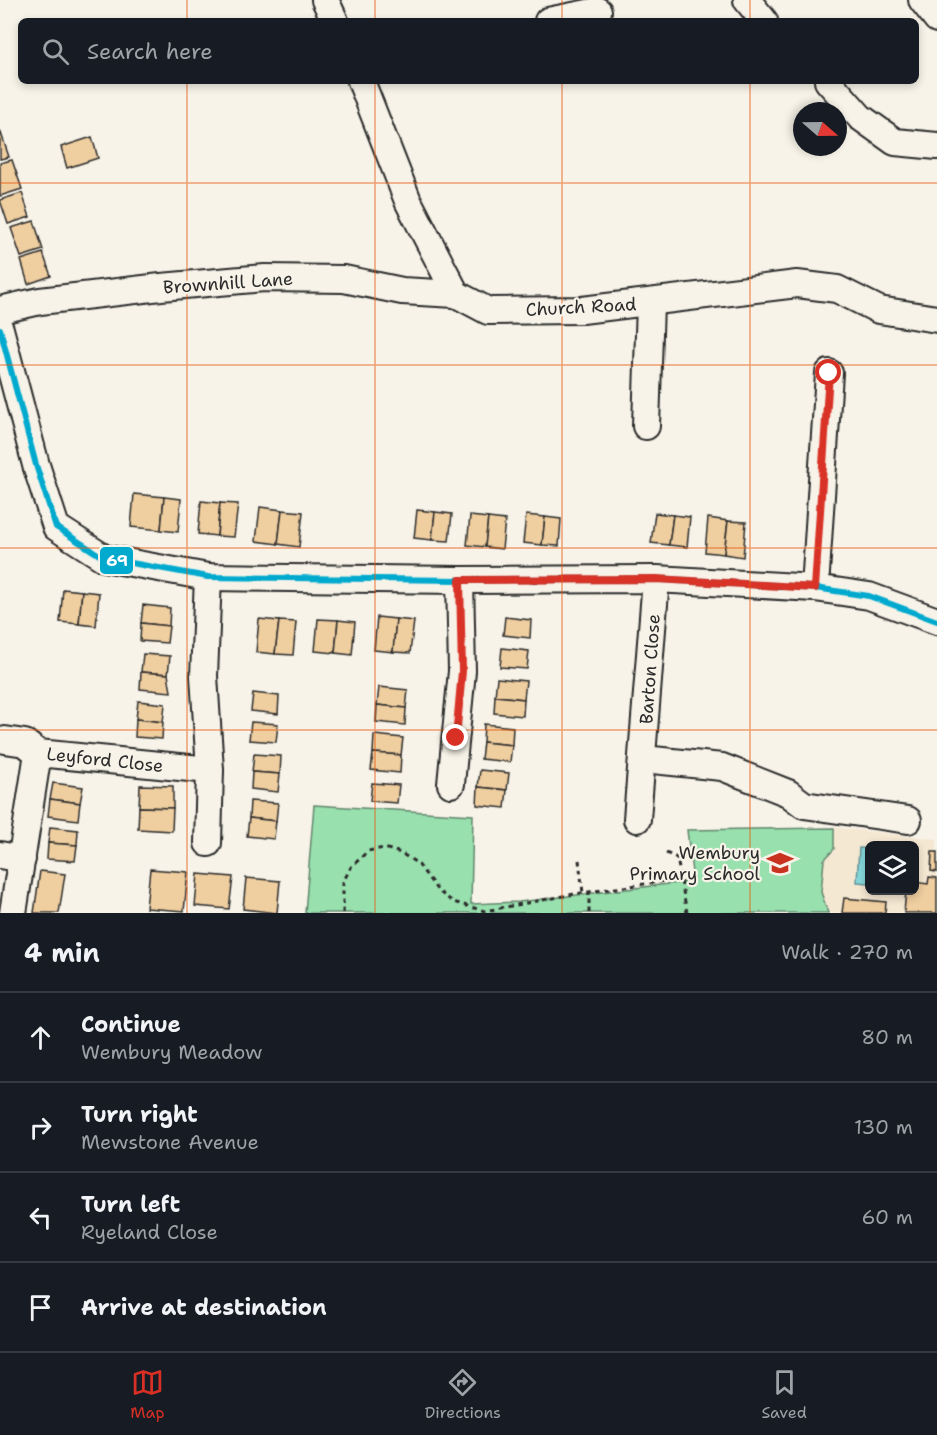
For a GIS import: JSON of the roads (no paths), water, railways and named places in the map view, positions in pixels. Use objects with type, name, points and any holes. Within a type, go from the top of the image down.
[{"type":"street","points":[[325,0],[334,18]]},
{"type":"street","points":[[747,0],[762,18]]},
{"type":"street","points":[[922,0],[937,18]]},
{"type":"street","points":[[563,18],[598,11]]},
{"type":"street","points":[[362,84],[408,201],[456,294]]},
{"type":"street","points":[[831,84],[860,117],[895,142],[937,146]]},
{"type":"street","name":"Brownhill Lane","points":[[0,310],[40,302],[150,288],[265,278],[344,279],[402,291],[456,294]]},
{"type":"street","name":"Church Road","points":[[456,294],[488,311],[582,310],[797,285],[837,289],[879,310],[937,319]]},
{"type":"street","points":[[646,426],[650,303]]},
{"type":"street","points":[[0,329],[36,465],[56,527],[104,558],[208,577],[460,580],[656,579],[815,588],[869,596],[937,621]]},
{"type":"street","points":[[815,588],[829,373]]},
{"type":"street","points":[[208,577],[204,676],[210,770],[210,842]]},
{"type":"street","name":"Barton Close","points":[[638,819],[656,579]]},
{"type":"street","points":[[451,784],[462,671],[460,580]]},
{"type":"street","name":"Leyford Close","points":[[5,740],[25,743],[38,753],[210,770]]},
{"type":"street","points":[[13,913],[11,857],[38,753]]},
{"type":"street","points":[[643,759],[722,767],[788,793],[804,805],[909,820]]},
{"type":"water","points":[[859,848],[865,849],[865,883],[857,882]]},
{"type":"place","name":"Wembury Primary School","points":[[780,863]]}]
